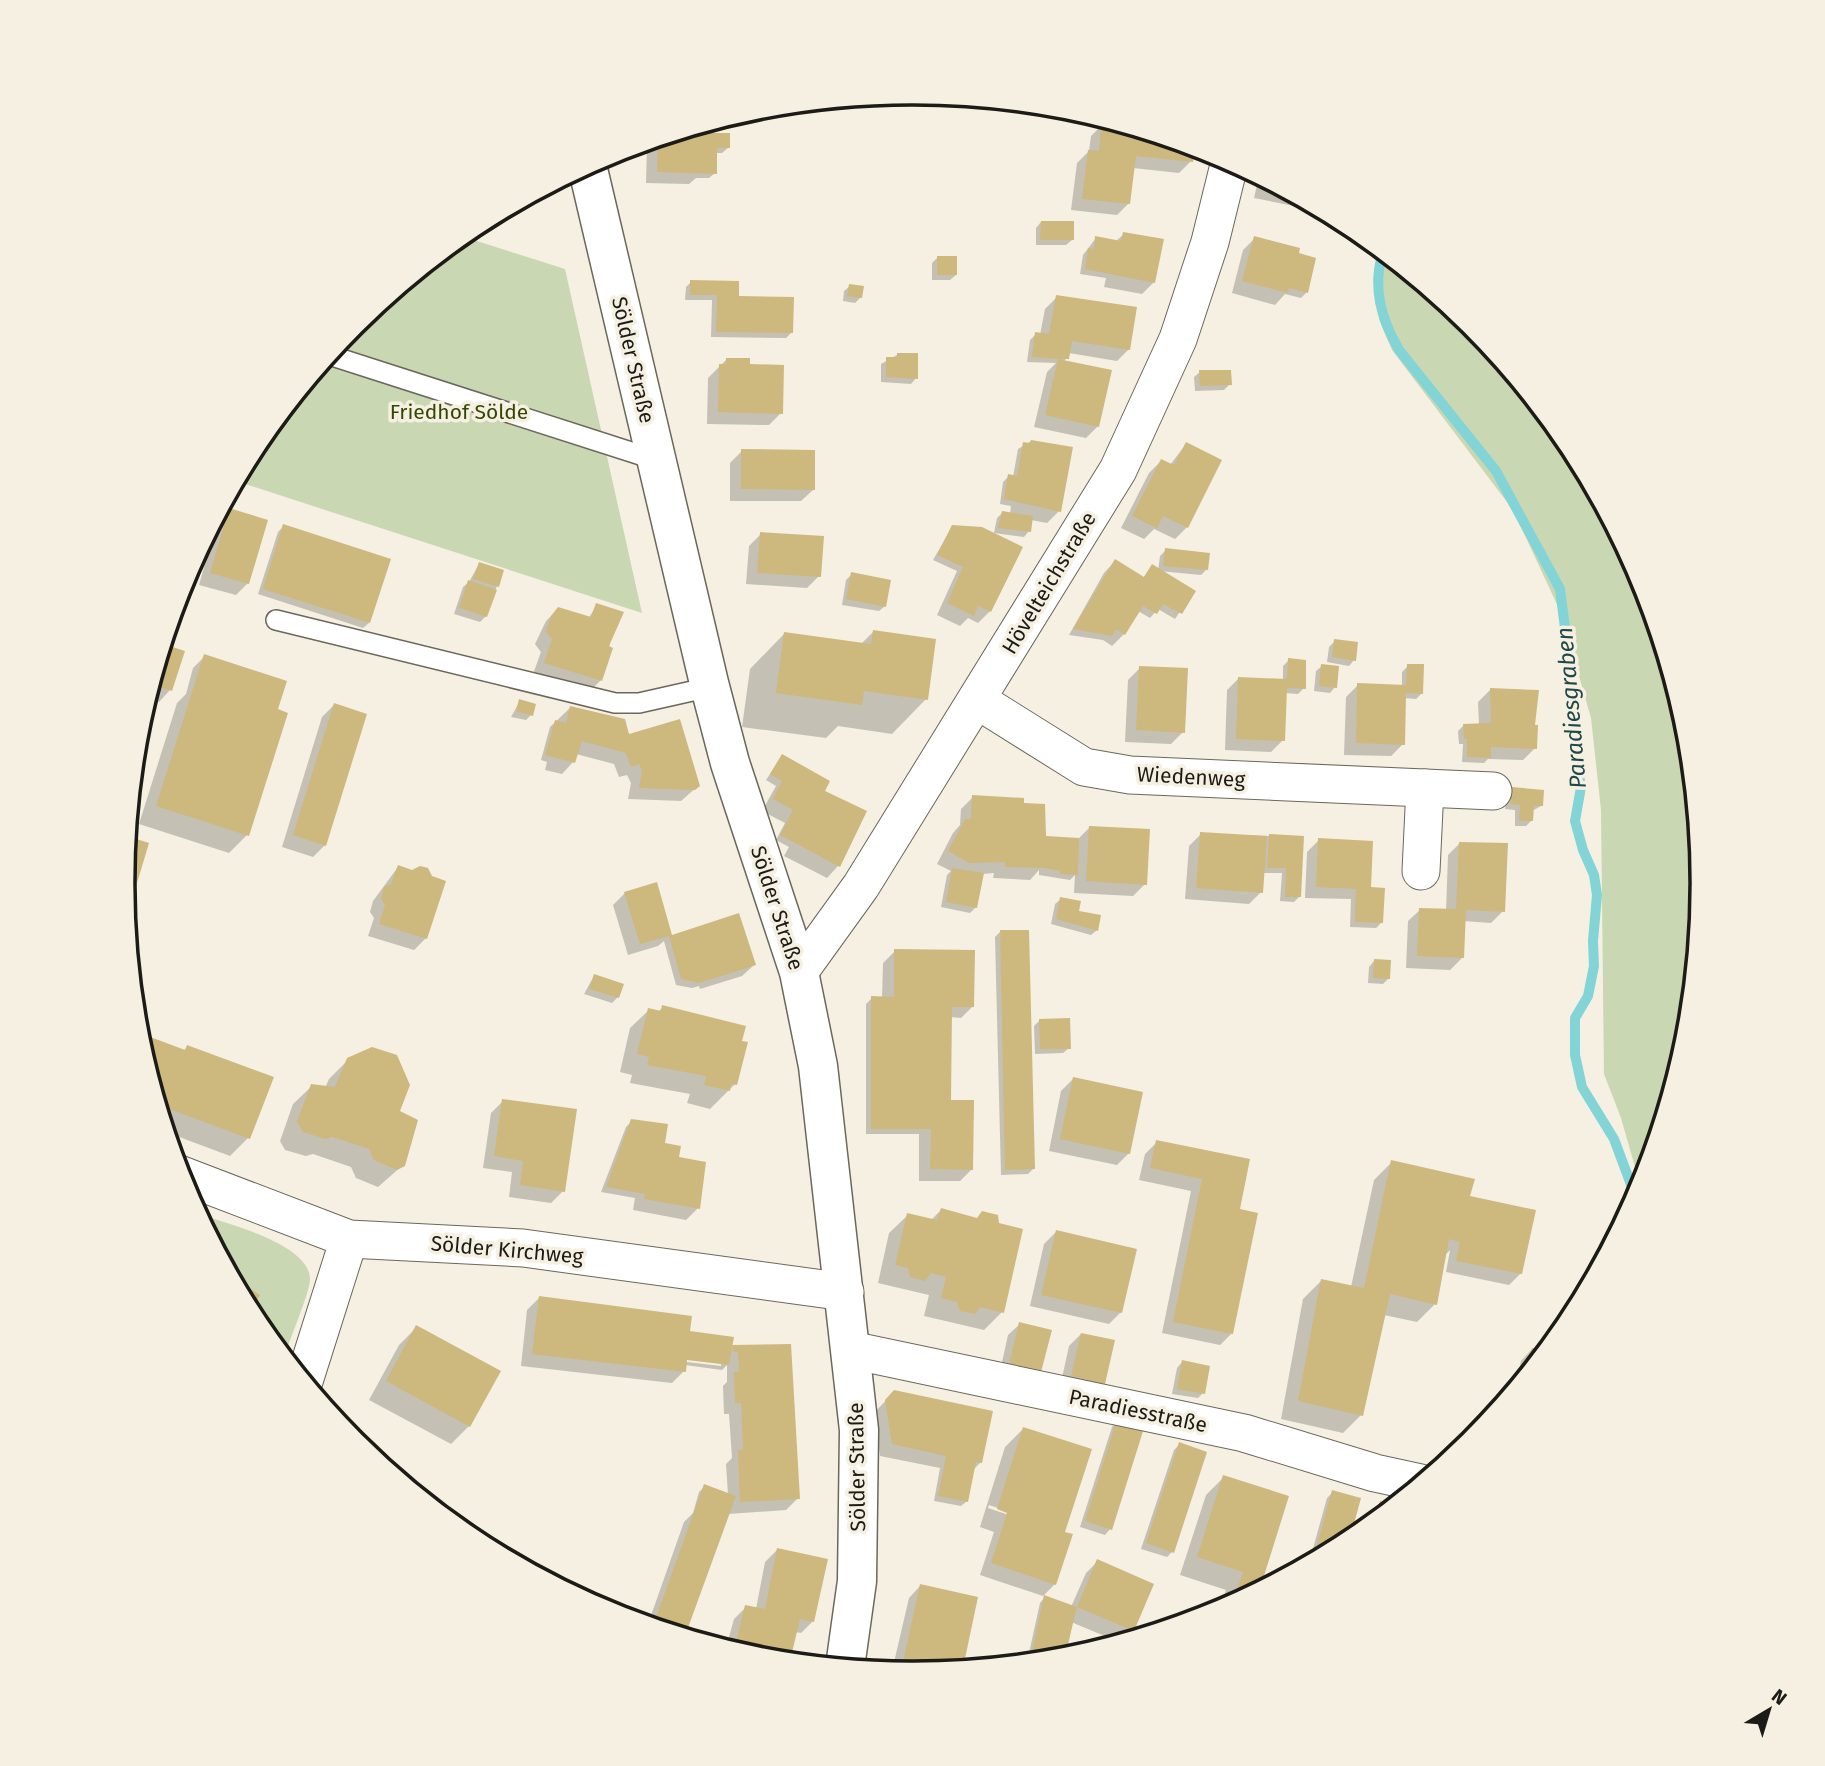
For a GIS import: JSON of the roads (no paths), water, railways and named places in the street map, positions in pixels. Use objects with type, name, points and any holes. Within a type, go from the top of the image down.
[{"type":"main road","name":"Sölder Straße","points":[[589,175],[710,687],[730,763],[799,972],[818,1066],[859,1430],[857,1581],[846,1657]]},
{"type":"street","name":"Hövelteichstraße","points":[[799,972],[861,886],[1112,480],[1148,409],[1190,303],[1210,242],[1227,172]]},
{"type":"street","name":"Wiedenweg","points":[[978,700],[1084,767],[1130,775],[1493,791]]},
{"type":"street","points":[[1421,871],[1425,788]]},
{"type":"street","name":"Sölder Kirchweg","points":[[193,1180],[349,1239],[523,1248],[845,1292]]},
{"type":"street","points":[[307,1371],[349,1239]]},
{"type":"street","name":"Paradiesstraße","points":[[851,1350],[1244,1433],[1410,1481]]},
{"type":"lane","points":[[339,358],[656,460]]},
{"type":"lane","points":[[276,620],[615,703],[639,704],[710,687]]},
{"type":"waterway","name":"Paradiesgraben","points":[[1381,262],[1378,278],[1380,302],[1387,327],[1399,350],[1496,471],[1560,589],[1576,714],[1576,759],[1581,787],[1575,821],[1594,875],[1597,895],[1594,966],[1588,996],[1575,1018],[1575,1055],[1582,1087],[1614,1139],[1630,1183]]},
{"type":"park label","name":"Friedhof Sölde","points":[[459,412]]}]
